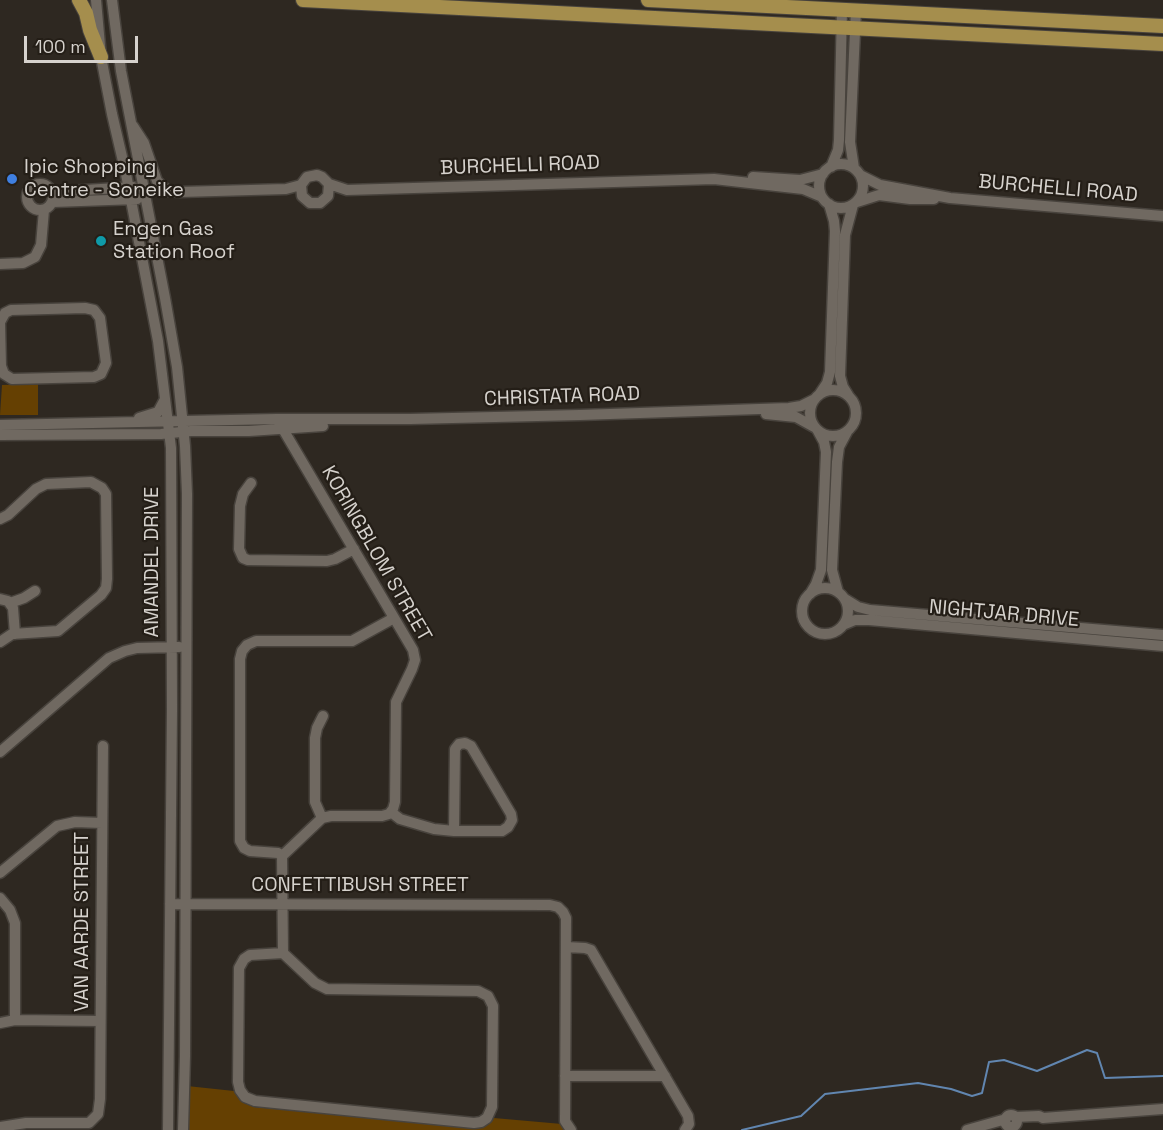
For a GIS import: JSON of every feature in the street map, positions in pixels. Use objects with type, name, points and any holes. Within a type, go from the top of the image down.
[{"type":"main road","points":[[79,0],[86,13],[101,57]]},
{"type":"main road","points":[[303,0],[1163,46]]},
{"type":"main road","points":[[648,0],[1163,26]]},
{"type":"street","name":"AMANDEL DRIVE","points":[[96,0],[101,57],[155,325],[169,428],[172,512],[168,1130]]},
{"type":"street","name":"AMANDEL DRIVE","points":[[112,0],[121,71],[175,356],[183,427],[187,494],[183,1130]]},
{"type":"street","points":[[848,28],[850,142],[863,189],[855,204],[846,235],[840,376],[843,387],[854,403],[856,413],[854,423],[839,447],[832,570],[848,614],[843,626],[828,634],[817,633],[807,626],[802,609],[821,570],[826,452],[824,442],[810,413],[827,383],[830,372],[835,231],[834,221],[819,188],[838,150],[849,9]]},
{"type":"street","points":[[131,123],[144,143],[157,181],[168,190],[180,192],[286,189],[301,185]]},
{"type":"street","points":[[827,171],[845,165],[857,172]]},
{"type":"street","name":"BURCHELLI ROAD","points":[[714,179],[727,176],[800,180],[827,171]]},
{"type":"street","name":"BURCHELLI ROAD","points":[[857,172],[880,185],[950,198],[1163,216]]},
{"type":"street","name":"BURCHELLI ROAD","points":[[312,175],[322,177],[328,190],[320,203],[310,202],[302,196],[301,185],[307,177],[312,175]]},
{"type":"street","name":"BURCHELLI ROAD","points":[[328,190],[714,179],[803,189],[826,201]]},
{"type":"street","points":[[40,210],[27,200],[30,188],[42,184],[50,188],[53,197]]},
{"type":"street","points":[[0,264],[23,263],[35,257],[41,245],[40,210],[53,197],[143,185]]},
{"type":"street","name":"BURCHELLI ROAD","points":[[855,204],[879,195],[910,199],[950,198]]},
{"type":"street","points":[[53,197],[130,200],[146,198]]},
{"type":"street","points":[[826,201],[843,208],[855,204]]},
{"type":"street","points":[[90,309],[97,312],[100,318],[106,366],[101,374],[94,377],[12,379],[3,372],[0,352],[0,320],[2,315],[8,311],[90,309]]},
{"type":"street","points":[[817,397],[833,390],[848,395]]},
{"type":"street","points":[[0,425],[106,422],[145,418],[155,414],[162,407],[166,396]]},
{"type":"street","name":"CHRISTATA ROAD","points":[[280,424],[795,407],[817,397]]},
{"type":"street","name":"CHRISTATA ROAD","points":[[715,411],[792,416],[817,429]]},
{"type":"street","points":[[106,422],[169,428]]},
{"type":"street","points":[[0,435],[280,424]]},
{"type":"street","name":"KORINGBLOM STREET","points":[[280,424],[413,650],[415,660],[396,702],[395,802],[391,812]]},
{"type":"street","points":[[817,429],[833,436],[847,432]]},
{"type":"street","points":[[0,519],[45,484],[91,482],[102,488],[106,494],[107,579],[104,591],[61,629],[51,632],[15,634],[0,642]]},
{"type":"street","points":[[251,483],[243,494],[240,506],[239,549],[243,558],[248,560],[327,561],[354,549]]},
{"type":"street","points":[[810,594],[821,588],[829,588],[842,595]]},
{"type":"street","points":[[5,601],[24,598],[35,591]]},
{"type":"street","name":"NIGHTJAR DRIVE","points":[[842,595],[858,607],[870,610],[1163,635]]},
{"type":"street","points":[[5,601],[14,611],[15,634]]},
{"type":"street","points":[[282,855],[278,852],[250,851],[244,848],[240,841],[240,659],[242,651],[247,645],[256,641],[352,641],[394,618]]},
{"type":"street","name":"NIGHTJAR DRIVE","points":[[843,626],[855,620],[869,620],[1163,646]]},
{"type":"street","points":[[0,753],[109,658],[131,649],[186,647]]},
{"type":"street","points":[[322,818],[315,802],[315,735],[323,716]]},
{"type":"street","points":[[282,953],[247,956],[238,968],[238,1082],[240,1090],[248,1099],[478,1123],[487,1118],[492,1107],[493,1006],[488,996],[478,991],[327,989],[315,983],[282,953],[282,855],[322,818],[382,816],[391,812],[400,819],[434,830],[453,831],[502,831],[508,827],[512,820],[511,814],[471,746],[465,743],[459,744],[455,749],[453,831]]},
{"type":"street","name":"VAN AARDE STREET","points":[[0,1127],[26,1123],[89,1124],[98,1114],[103,746]]},
{"type":"street","points":[[0,873],[57,826],[75,822],[102,823]]},
{"type":"street","points":[[0,898],[10,910],[15,923],[15,1020]]},
{"type":"street","name":"CONFETTIBUSH STREET","points":[[170,904],[550,905],[558,907],[565,915],[566,947]]},
{"type":"street","points":[[571,1130],[565,1121],[566,947],[585,948],[591,951],[688,1116],[689,1124],[685,1130]]},
{"type":"street","points":[[0,1023],[15,1020],[100,1021]]},
{"type":"street","points":[[565,1077],[664,1076]]},
{"type":"street","points":[[972,1129],[1012,1124],[1039,1116],[1043,1118],[1163,1109]]},
{"type":"shaded area","points":[[38,384],[38,415],[0,415],[2,385]]},
{"type":"shaded area","points":[[187,1086],[234,1091],[244,1103],[254,1107],[474,1128],[487,1125],[494,1118],[562,1124],[565,1130],[187,1130]]},
{"type":"waterway","points":[[742,1130],[801,1116],[825,1094],[918,1083],[951,1089],[972,1096],[982,1093],[989,1062],[1004,1060],[1037,1071],[1087,1050],[1097,1053],[1105,1078],[1163,1076]]},
{"type":"place","name":"Ipic Shopping Centre - Soneike","points":[[12,179]]},
{"type":"place","name":"Engen Gas Station Roof","points":[[101,241]]}]
